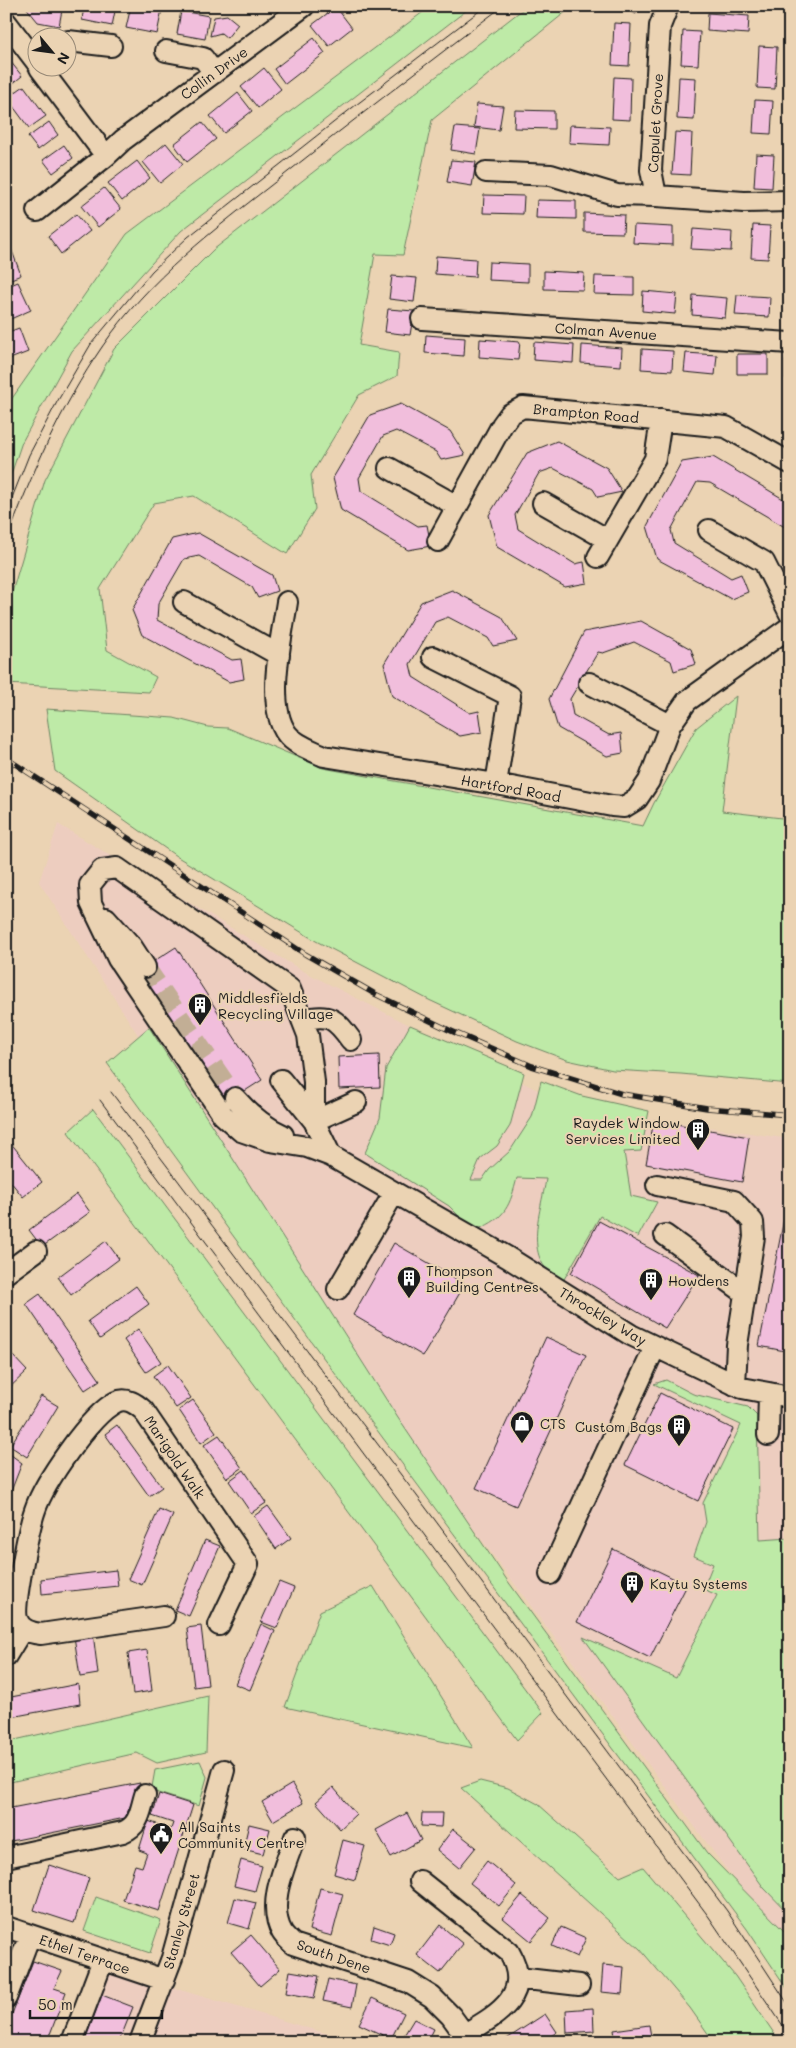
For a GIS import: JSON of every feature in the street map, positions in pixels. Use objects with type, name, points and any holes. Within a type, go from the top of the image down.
[{"type":"street","name":"Collin Drive","points":[[37,211],[106,156],[123,140],[304,6]]},
{"type":"street","name":"Capulet Grove","points":[[656,196],[651,170],[660,26],[668,6]]},
{"type":"street","points":[[6,22],[28,51]]},
{"type":"street","points":[[78,42],[111,46]]},
{"type":"street","points":[[166,51],[203,58],[214,73]]},
{"type":"street","points":[[48,78],[106,156]]},
{"type":"street","points":[[486,172],[551,175],[617,195],[744,202],[790,201]]},
{"type":"street","name":"Colman Avenue","points":[[422,319],[790,343]]},
{"type":"street","name":"Brampton Road","points":[[438,541],[502,425],[510,414],[523,407],[726,427],[790,463]]},
{"type":"street","points":[[598,558],[655,459],[661,420]]},
{"type":"street","points":[[389,468],[457,506]]},
{"type":"street","points":[[543,503],[608,540]]},
{"type":"street","points":[[709,530],[764,562],[790,614]]},
{"type":"street","points":[[184,602],[279,654]]},
{"type":"street","name":"Hartford Road","points":[[287,602],[275,692],[278,710],[287,734],[304,747],[324,756],[624,807],[637,799],[649,781],[670,725],[686,702],[790,628]]},
{"type":"street","points":[[433,657],[510,696],[496,784]]},
{"type":"street","points":[[589,684],[670,725]]},
{"type":"street","points":[[307,1147],[270,1141],[241,1131],[223,1115],[118,958],[91,903],[90,885],[102,870],[117,868],[290,989],[308,1034],[314,1082],[314,1121]]},
{"type":"street","points":[[91,903],[132,946],[145,967]]},
{"type":"street","points":[[302,1020],[318,1015],[330,1017],[351,1040]]},
{"type":"street","points":[[281,1080],[314,1121],[331,1156]]},
{"type":"street","points":[[235,1098],[250,1116],[267,1128],[307,1147]]},
{"type":"street","points":[[314,1121],[356,1102]]},
{"type":"street","name":"Throckley Way","points":[[307,1147],[331,1156],[508,1257],[630,1335],[742,1388],[790,1397]]},
{"type":"street","points":[[657,1185],[734,1201],[753,1222],[754,1237],[738,1345],[735,1385]]},
{"type":"street","points":[[338,1289],[394,1193]]},
{"type":"street","points":[[666,1235],[745,1293]]},
{"type":"street","points":[[6,1273],[36,1251]]},
{"type":"street","points":[[550,1574],[655,1347]]},
{"type":"street","points":[[768,1435],[769,1394]]},
{"type":"street","name":"Marigold Walk","points":[[23,1628],[17,1620],[17,1609],[25,1554],[35,1510],[45,1489],[69,1451],[97,1417],[117,1401],[127,1400],[143,1410],[248,1564],[220,1625]]},
{"type":"street","points":[[6,1656],[23,1628],[32,1633],[41,1634],[164,1616]]},
{"type":"street","name":"Stanley Street","points":[[140,2042],[164,1980],[224,1770]]},
{"type":"street","points":[[6,1857],[123,1832],[133,1828],[138,1820],[145,1795]]},
{"type":"street","name":"South Dene","points":[[295,1837],[279,1889],[276,1911],[282,1932],[293,1944],[408,1982],[432,1997],[451,2016],[467,2038],[505,2009],[518,1978]]},
{"type":"street","points":[[420,1881],[510,1952],[517,1965],[518,1978],[579,1985]]},
{"type":"street","name":"Ethel Terrace","points":[[6,1927],[164,1980]]},
{"type":"street","points":[[6,1998],[30,1936]]},
{"type":"street","points":[[72,2042],[103,1960]]},
{"type":"shaded area","points":[[58,824],[303,971],[571,1107],[790,1139],[790,1955],[349,1361],[39,882]]},
{"type":"shaded area","points":[[103,1960],[177,1989],[355,2042],[71,2042]]},
{"type":"green space","points":[[431,6],[472,6],[181,231],[72,351],[22,442],[6,489],[6,407],[127,234]]},
{"type":"green space","points":[[527,6],[573,6],[432,120],[403,255],[375,254],[359,345],[399,352],[397,376],[359,395],[311,475],[315,509],[287,554],[194,496],[154,503],[100,589],[107,650],[156,677],[149,692],[6,684],[6,613],[45,480],[114,349],[213,250]]},
{"type":"green space","points":[[736,696],[722,811],[790,819],[790,1084],[613,1070],[567,1060],[517,1041],[429,1000],[316,941],[176,856],[55,771],[46,709],[174,718],[208,727],[228,728],[323,768],[643,826],[696,728]]},
{"type":"green space","points":[[410,1025],[524,1073],[510,1126],[497,1146],[480,1159],[471,1180],[482,1180],[489,1170],[510,1151],[532,1117],[541,1081],[582,1096],[649,1111],[641,1151],[624,1152],[631,1196],[657,1202],[638,1237],[600,1216],[563,1281],[550,1273],[542,1262],[537,1249],[536,1236],[546,1179],[517,1178],[512,1196],[505,1210],[495,1220],[478,1229],[466,1223],[449,1206],[365,1153],[380,1118],[386,1068]]},
{"type":"green space","points":[[149,1027],[398,1418],[507,1580],[707,1853],[790,1937],[790,1993],[747,1929],[107,1063]]},
{"type":"green space","points":[[93,1109],[543,1713],[517,1740],[68,1132]]},
{"type":"green space","points":[[666,1380],[693,1394],[748,1407],[757,1416],[760,1540],[790,1538],[790,1915],[764,1888],[583,1637],[676,1678],[717,1595],[703,1589],[713,1564],[694,1556],[706,1522],[703,1503],[741,1425],[654,1384]]},
{"type":"green space","points":[[373,1586],[473,1748],[285,1707],[320,1611]]},
{"type":"green space","points":[[208,1696],[206,1752],[157,1763],[137,1753],[6,1783],[6,1742]]},
{"type":"green space","points":[[200,1761],[207,1777],[199,1806],[155,1792],[152,1787],[155,1770]]},
{"type":"green space","points":[[480,1781],[508,1788],[538,1804],[620,1877],[643,1867],[735,1976],[780,2042],[714,2042],[690,2008],[640,1949],[461,1788]]},
{"type":"green space","points":[[96,1897],[161,1920],[150,1953],[84,1931]]},
{"type":"building","points":[[25,6],[50,6],[62,10],[59,26],[38,22]]},
{"type":"building","points":[[84,6],[116,6],[112,26],[82,20]]},
{"type":"building","points":[[131,6],[162,9],[157,34],[126,28]]},
{"type":"building","points":[[620,6],[639,6],[636,14]]},
{"type":"building","points":[[336,7],[352,28],[329,46],[312,25]]},
{"type":"building","points":[[181,11],[209,16],[205,39],[177,34]]},
{"type":"building","points":[[708,13],[749,16],[748,34],[707,31]]},
{"type":"building","points":[[227,15],[238,24],[227,38],[221,33],[210,36],[214,17]]},
{"type":"building","points":[[614,23],[631,24],[629,66],[612,65]]},
{"type":"building","points":[[683,31],[700,32],[698,65],[681,64]]},
{"type":"building","points":[[314,38],[325,53],[285,84],[274,69]]},
{"type":"building","points":[[759,46],[777,47],[775,89],[757,88]]},
{"type":"building","points":[[6,56],[22,76],[6,89]]},
{"type":"building","points":[[264,68],[281,89],[258,108],[241,87]]},
{"type":"building","points":[[614,77],[631,78],[630,120],[612,119]]},
{"type":"building","points":[[679,77],[696,78],[694,120],[677,119]]},
{"type":"building","points":[[24,86],[46,116],[29,128],[7,98]]},
{"type":"building","points":[[238,93],[252,111],[224,133],[210,116]]},
{"type":"building","points":[[755,100],[773,101],[771,134],[753,133]]},
{"type":"building","points":[[477,104],[503,106],[499,130],[474,127]]},
{"type":"building","points":[[515,110],[554,111],[554,129],[514,128]]},
{"type":"building","points":[[49,122],[58,135],[38,150],[28,137]]},
{"type":"building","points":[[202,122],[216,139],[187,162],[174,144]]},
{"type":"building","points":[[570,125],[610,127],[609,145],[569,143]]},
{"type":"building","points":[[455,127],[480,129],[476,154],[451,150]]},
{"type":"building","points":[[675,132],[692,133],[690,175],[672,174]]},
{"type":"building","points":[[166,143],[183,164],[160,183],[143,162]]},
{"type":"building","points":[[64,145],[73,158],[53,173],[43,160]]},
{"type":"building","points":[[756,154],[774,155],[772,188],[754,187]]},
{"type":"building","points":[[451,160],[476,162],[472,186],[447,182]]},
{"type":"building","points":[[137,161],[150,178],[122,201],[108,183]]},
{"type":"building","points":[[104,188],[121,209],[98,227],[81,206]]},
{"type":"building","points":[[484,195],[524,196],[523,214],[483,213]]},
{"type":"building","points":[[537,200],[576,201],[576,219],[536,218]]},
{"type":"building","points":[[584,213],[624,215],[623,233],[584,232]]},
{"type":"building","points":[[76,214],[90,231],[61,254],[48,236]]},
{"type":"building","points":[[634,225],[673,227],[673,245],[633,243]]},
{"type":"building","points":[[753,225],[770,226],[768,259],[751,258]]},
{"type":"building","points":[[693,229],[732,232],[731,251],[691,249]]},
{"type":"building","points":[[9,243],[21,275],[6,281],[6,244]]},
{"type":"building","points":[[436,256],[476,259],[475,277],[435,274]]},
{"type":"building","points":[[489,262],[528,264],[528,282],[488,280]]},
{"type":"building","points":[[544,271],[584,273],[583,290],[544,289]]},
{"type":"building","points":[[392,276],[417,278],[414,302],[389,299]]},
{"type":"building","points":[[595,276],[634,277],[634,295],[594,294]]},
{"type":"building","points":[[18,282],[31,310],[6,321],[6,287]]},
{"type":"building","points":[[643,291],[677,294],[675,314],[642,311]]},
{"type":"building","points":[[693,295],[727,298],[725,318],[692,315]]},
{"type":"building","points":[[737,295],[770,297],[769,317],[735,315]]},
{"type":"building","points":[[388,309],[414,311],[410,335],[385,332]]},
{"type":"building","points":[[19,328],[28,352],[10,359],[6,350],[6,333]]},
{"type":"building","points":[[426,335],[465,338],[464,356],[425,353]]},
{"type":"building","points":[[480,339],[520,342],[518,360],[479,357]]},
{"type":"building","points":[[534,342],[574,345],[573,363],[533,360]]},
{"type":"building","points":[[582,345],[622,348],[621,366],[581,363]]},
{"type":"building","points":[[642,349],[673,351],[672,371],[641,369]]},
{"type":"building","points":[[686,353],[717,355],[715,375],[684,372]]},
{"type":"building","points":[[737,354],[768,354],[768,374],[737,374]]},
{"type":"building","points":[[786,360],[790,360],[790,379],[786,379]]},
{"type":"building","points":[[401,404],[450,431],[465,455],[441,460],[436,452],[396,431],[383,436],[359,478],[361,491],[418,526],[427,525],[431,546],[408,550],[341,510],[333,478],[370,415]]},
{"type":"building","points":[[557,441],[607,468],[622,492],[598,497],[593,489],[553,468],[539,473],[515,515],[518,529],[575,564],[584,562],[587,583],[565,587],[497,547],[489,515],[527,453]]},
{"type":"building","points":[[713,457],[790,503],[790,530],[710,483],[697,482],[671,530],[674,543],[731,578],[741,574],[748,592],[731,599],[657,559],[647,526],[682,462]]},
{"type":"building","points":[[198,533],[272,575],[277,591],[258,598],[252,587],[199,556],[184,559],[158,604],[157,620],[232,660],[241,659],[244,679],[229,682],[142,635],[132,610],[172,539]]},
{"type":"building","points":[[452,590],[502,617],[517,641],[493,646],[488,638],[448,617],[435,622],[410,664],[413,677],[470,713],[479,711],[482,732],[460,736],[392,696],[384,664],[421,602]]},
{"type":"building","points":[[641,621],[691,649],[696,664],[674,671],[671,661],[634,642],[603,653],[598,652],[570,699],[573,715],[609,735],[621,733],[623,753],[607,756],[558,728],[549,699],[584,632]]},
{"type":"building","name":"Middlesfields Recycling Village","points":[[176,947],[262,1080],[223,1105],[137,972]]},
{"type":"building","points":[[379,1055],[380,1087],[339,1089],[338,1057]]},
{"type":"building","name":"Raydek Window Services Limited","points":[[654,1120],[749,1137],[742,1182],[646,1164]]},
{"type":"building","points":[[6,1137],[42,1182],[23,1197],[6,1176]]},
{"type":"building","points":[[790,1188],[790,1352],[759,1346]]},
{"type":"building","points":[[77,1194],[90,1212],[42,1247],[29,1230]]},
{"type":"building","name":"Howdens","points":[[599,1221],[699,1275],[665,1328],[571,1273]]},
{"type":"building","points":[[106,1241],[119,1259],[71,1295],[58,1277]]},
{"type":"building","name":"Thompson Building Centres","points":[[394,1243],[465,1284],[423,1356],[353,1315]]},
{"type":"building","points":[[136,1286],[149,1304],[100,1339],[88,1321]]},
{"type":"building","points":[[40,1294],[100,1380],[85,1390],[26,1304]]},
{"type":"building","points":[[138,1329],[161,1362],[146,1372],[124,1340]]},
{"type":"building","points":[[546,1337],[586,1355],[516,1506],[476,1488]]},
{"type":"building","points":[[12,1355],[27,1371],[6,1391],[6,1360]]},
{"type":"building","points":[[168,1365],[191,1398],[176,1408],[153,1376]]},
{"type":"building","name":"Custom Bags","points":[[660,1393],[733,1429],[698,1501],[625,1465]]},
{"type":"building","points":[[41,1396],[58,1406],[27,1457],[10,1446]]},
{"type":"building","points":[[193,1400],[216,1432],[201,1443],[179,1410]]},
{"type":"building","points":[[117,1425],[162,1487],[149,1496],[105,1434]]},
{"type":"building","points":[[219,1435],[242,1468],[227,1478],[204,1445]]},
{"type":"building","points":[[7,1452],[22,1463],[6,1504],[6,1455]]},
{"type":"building","points":[[244,1470],[266,1503],[251,1513],[229,1481]]},
{"type":"building","points":[[268,1506],[291,1538],[276,1549],[254,1516]]},
{"type":"building","points":[[159,1509],[173,1515],[142,1585],[128,1579]]},
{"type":"building","points":[[205,1540],[220,1546],[189,1616],[175,1610]]},
{"type":"building","name":"Kaytu Systems","points":[[613,1549],[687,1585],[650,1658],[577,1622]]},
{"type":"building","points":[[116,1570],[118,1586],[42,1594],[41,1579]]},
{"type":"building","points":[[279,1582],[294,1588],[277,1628],[261,1622]]},
{"type":"building","points":[[261,1624],[275,1631],[250,1690],[235,1684]]},
{"type":"building","points":[[201,1626],[208,1685],[194,1687],[187,1628]]},
{"type":"building","points":[[93,1633],[98,1674],[80,1677],[74,1636]]},
{"type":"building","points":[[147,1650],[152,1691],[133,1694],[128,1653]]},
{"type":"building","points":[[78,1684],[80,1704],[6,1718],[6,1698]]},
{"type":"building","points":[[140,1783],[125,1818],[6,1842],[6,1809]]},
{"type":"building","points":[[292,1784],[303,1803],[273,1821],[262,1802]]},
{"type":"building","points":[[333,1787],[356,1814],[340,1829],[316,1802]]},
{"type":"building","points":[[159,1794],[193,1805],[159,1911],[123,1900],[135,1865],[142,1867],[147,1853],[139,1850],[148,1821],[171,1829],[173,1823],[152,1816]]},
{"type":"building","points":[[407,1813],[421,1840],[391,1857],[376,1830]]},
{"type":"building","points":[[422,1813],[442,1813],[441,1827],[421,1826]]},
{"type":"building","points":[[249,1824],[270,1829],[263,1854],[243,1849]]},
{"type":"building","points":[[453,1829],[476,1847],[459,1868],[437,1850]]},
{"type":"building","points":[[343,1840],[365,1846],[355,1880],[334,1874]]},
{"type":"building","points":[[241,1860],[262,1866],[255,1891],[234,1886]]},
{"type":"building","points":[[487,1861],[516,1885],[499,1906],[470,1883]]},
{"type":"building","points":[[49,1865],[89,1878],[74,1923],[34,1910]]},
{"type":"building","points":[[320,1888],[343,1894],[332,1936],[309,1930]]},
{"type":"building","points":[[522,1895],[550,1918],[531,1941],[503,1918]]},
{"type":"building","points":[[235,1898],[256,1903],[249,1929],[228,1923]]},
{"type":"building","points":[[440,1925],[463,1944],[440,1973],[417,1955]]},
{"type":"building","points":[[374,1926],[394,1933],[390,1945],[371,1939]]},
{"type":"building","points":[[561,1927],[586,1938],[577,1957],[552,1946]]},
{"type":"building","points":[[251,1935],[280,1969],[260,1986],[231,1952]]},
{"type":"building","points":[[33,1961],[62,1971],[54,1988],[66,1992],[47,2042],[6,2042],[6,2029]]},
{"type":"building","points":[[603,1965],[624,1967],[622,1994],[601,1992]]},
{"type":"building","points":[[290,1971],[319,1976],[314,1998],[286,1993]]},
{"type":"building","points":[[328,1979],[356,1985],[352,2007],[323,2001]]},
{"type":"building","points":[[102,1995],[133,2007],[119,2042],[84,2042]]},
{"type":"building","points":[[372,1998],[404,2013],[391,2039],[359,2024]]},
{"type":"building","points":[[593,2008],[594,2031],[567,2033],[566,2010]]},
{"type":"building","points":[[545,2014],[557,2032],[542,2042],[502,2042]]},
{"type":"building","points":[[414,2019],[434,2029],[431,2035],[436,2042],[400,2042]]},
{"type":"building","points":[[649,2025],[652,2042],[616,2042],[614,2030]]},
{"type":"tunnel","points":[[145,967],[235,1098]]},
{"type":"tram line","points":[[6,513],[29,455],[91,344],[152,271],[188,237],[486,6]]},
{"type":"tram line","points":[[6,543],[37,466],[73,393],[102,347],[140,299],[161,277],[207,236],[503,6]]},
{"type":"tram line","points":[[111,1092],[420,1500],[727,1911],[790,2007]]},
{"type":"tram line","points":[[100,1100],[709,1917],[790,2036]]},
{"type":"railway","points":[[6,758],[305,954],[375,994],[449,1030],[532,1066],[622,1094],[707,1108],[790,1115]]},
{"type":"place","name":"Middlesfields Recycling Village","points":[[200,1026]]},
{"type":"place","name":"Raydek Window Services Limited","points":[[698,1151]]},
{"type":"place","name":"Thompson Building Centres","points":[[409,1299]]},
{"type":"place","name":"Howdens","points":[[651,1301]]},
{"type":"place","name":"CTS","points":[[522,1444]]},
{"type":"place","name":"Custom Bags","points":[[679,1447]]},
{"type":"place","name":"Kaytu Systems","points":[[632,1604]]},
{"type":"place","name":"All Saints Community Centre","points":[[161,1855]]}]
